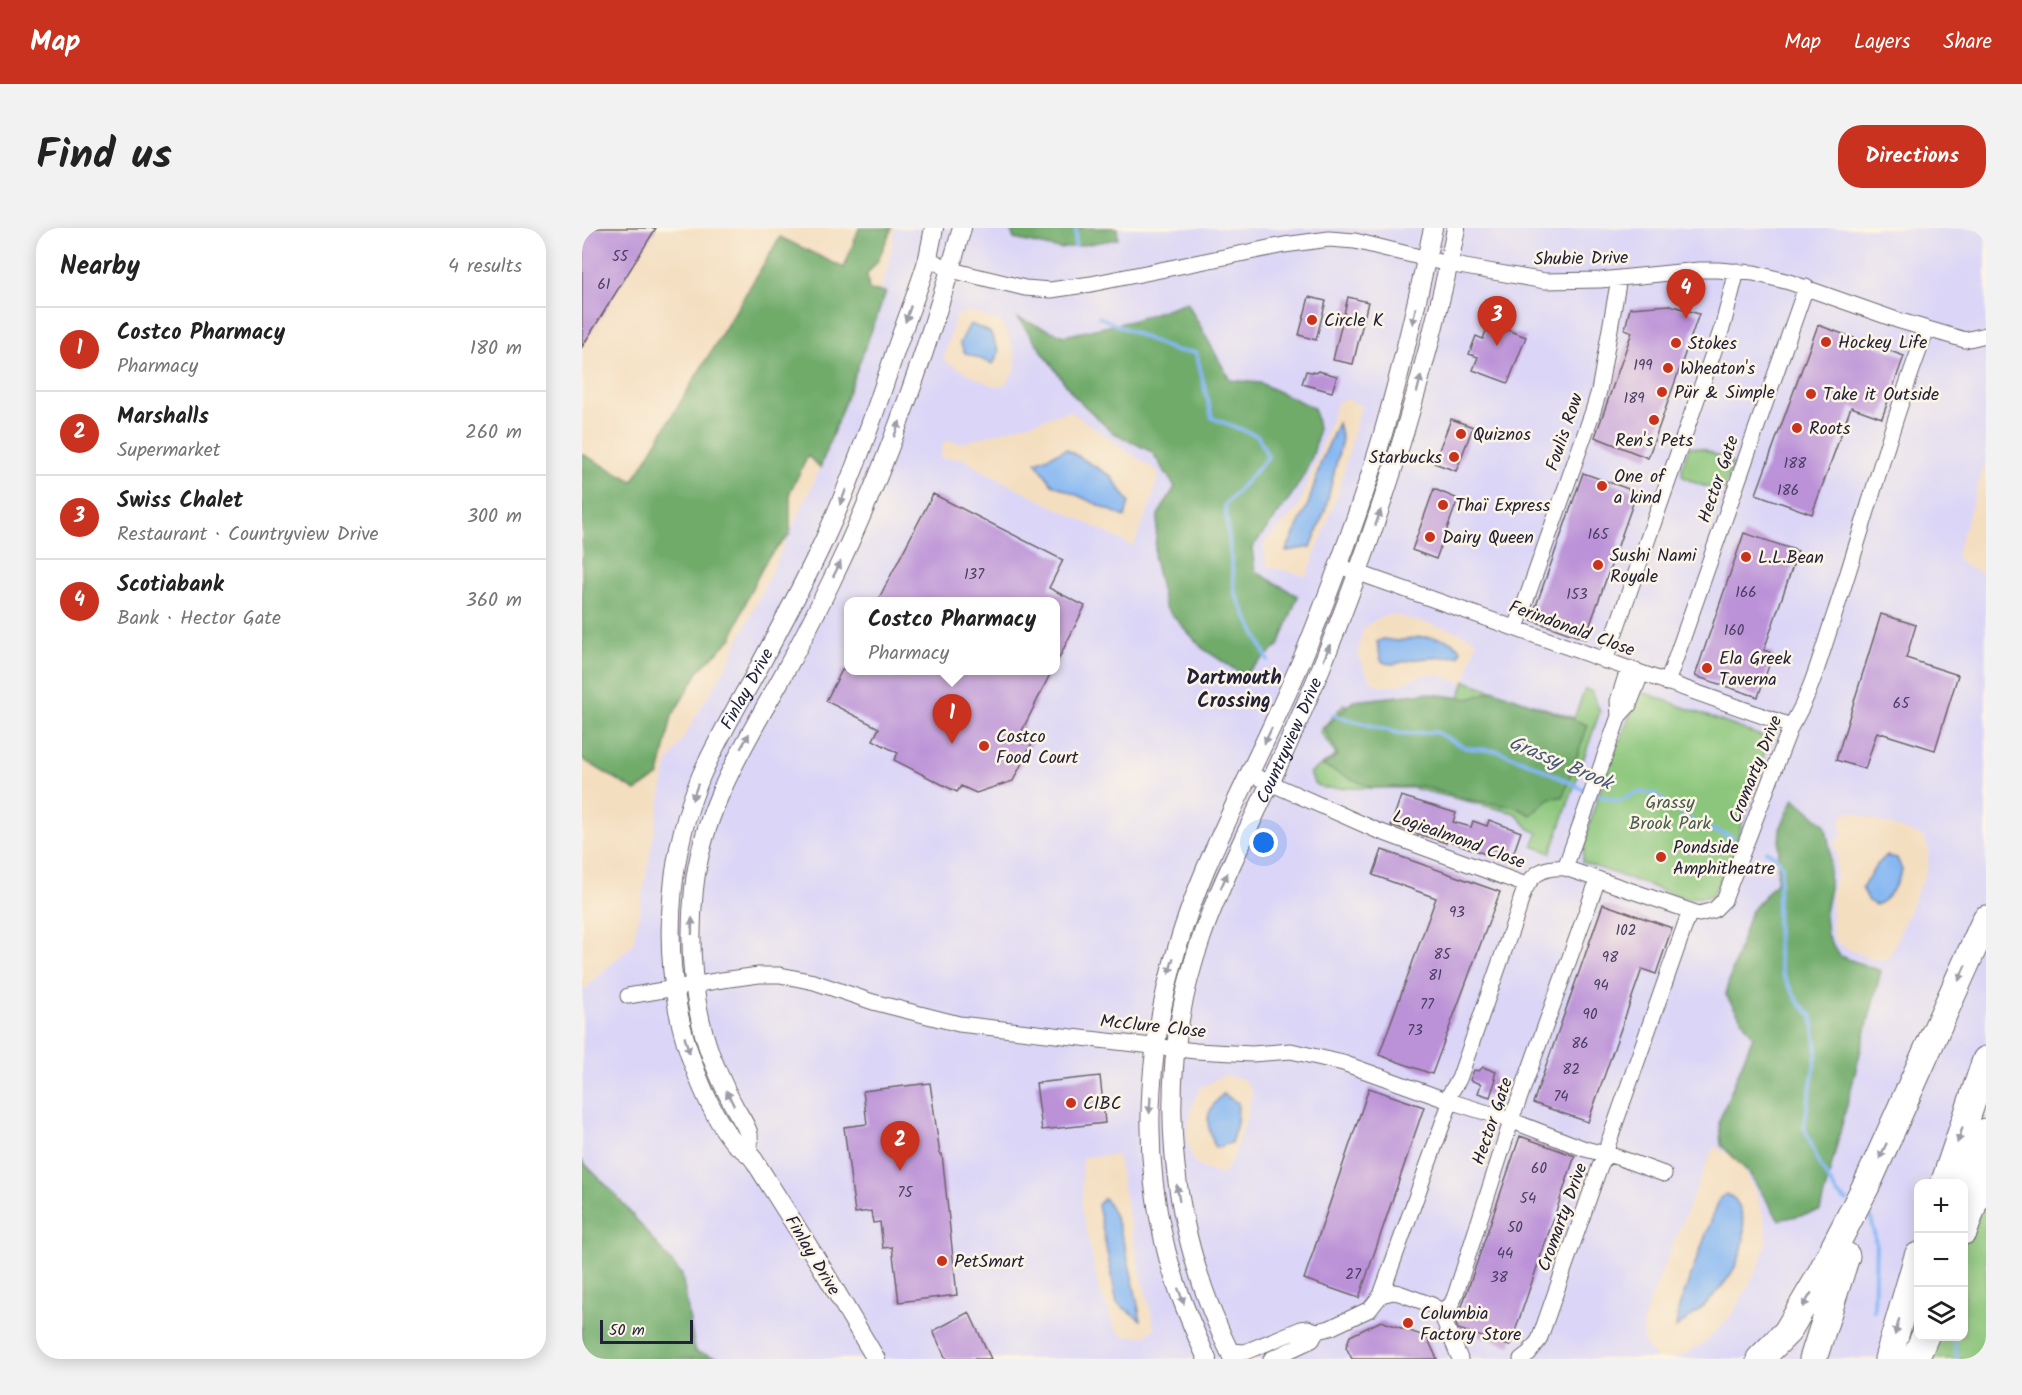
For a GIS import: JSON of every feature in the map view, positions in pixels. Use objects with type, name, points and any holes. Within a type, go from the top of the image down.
[{"type":"highway","points":[[1813,1359],[1848,1232],[1986,919]]},
{"type":"highway","points":[[1946,1179],[1986,1060]]},
{"type":"highway","points":[[1968,1187],[1986,1132]]},
{"type":"highway","points":[[1968,1219],[1986,1165]]},
{"type":"highway","points":[[1760,1359],[1787,1332],[1848,1232]]},
{"type":"highway","points":[[1888,1359],[1914,1270]]},
{"type":"highway","points":[[1914,1359],[1918,1341]]},
{"type":"highway","points":[[1914,1359],[1923,1341]]},
{"type":"street","name":"Finlay Drive","points":[[876,1359],[807,1243],[748,1152],[733,1142],[699,1078],[685,1041],[674,988],[670,949],[671,901],[681,839],[693,798],[719,738],[785,619],[834,520],[879,402],[927,258],[934,228]]},
{"type":"street","name":"Finlay Drive","points":[[748,1152],[749,1134],[726,1091],[705,1040],[694,984],[691,930],[693,890],[700,850],[712,809],[734,761],[792,659],[850,543],[907,402],[951,270],[962,228]]},
{"type":"street","name":"Countryview Drive","points":[[1207,1359],[1177,1285],[1164,1242],[1155,1198],[1149,1132],[1151,1090],[1155,1046],[1166,988],[1182,930],[1206,867],[1295,676],[1339,566],[1385,426],[1409,336],[1432,228]]},
{"type":"street","name":"Countryview Drive","points":[[1231,1355],[1196,1269],[1185,1231],[1178,1192],[1173,1131],[1175,1049],[1185,993],[1202,936],[1224,880],[1316,681],[1358,573],[1403,440],[1435,322],[1456,228]]},
{"type":"street","name":"Shubie Drive","points":[[927,258],[951,270],[1025,288],[1051,290],[1091,284],[1300,235],[1355,241],[1448,264],[1545,281],[1618,278],[1699,270],[1737,271],[1772,277],[1806,287],[1897,320],[1965,340],[1986,335]]},
{"type":"street","points":[[1605,661],[1724,325],[1737,271]]},
{"type":"street","name":"Foulis Row","points":[[1515,628],[1599,391],[1618,278]]},
{"type":"street","name":"Hector Gate","points":[[1667,683],[1806,287]]},
{"type":"street","name":"Cromarty Drive","points":[[1521,1359],[1539,1340],[1690,911],[1706,914],[1724,900],[1791,726],[1799,713],[1857,548],[1909,376],[1927,329]]},
{"type":"street","name":"Ferindonald Close","points":[[1339,566],[1791,726]]},
{"type":"street","points":[[1635,672],[1618,702],[1619,716],[1568,861],[1598,879],[1690,911]]},
{"type":"street","name":"Logiealmond Close","points":[[1250,774],[1376,830],[1526,885],[1530,879],[1541,872],[1568,861]]},
{"type":"street","name":"Hector Gate","points":[[1440,1311],[1450,1305],[1457,1290],[1510,1120],[1598,879]]},
{"type":"street","points":[[1231,1355],[1245,1352],[1301,1329],[1308,1328],[1317,1331],[1330,1328],[1370,1309],[1381,1295],[1449,1106],[1446,1100],[1458,1079],[1526,885]]},
{"type":"street","name":"McClure Close","points":[[628,996],[759,975],[780,975],[814,982],[873,1002],[959,1024],[1175,1049],[1252,1054],[1291,1051],[1343,1063],[1510,1120],[1585,1149],[1664,1174]]},
{"type":"street","points":[[1381,1295],[1399,1293],[1432,1305],[1440,1311],[1460,1359]]},
{"type":"street","points":[[1271,1359],[1312,1340],[1317,1331]]},
{"type":"shaded area","points":[[895,228],[1010,228],[1014,239],[1118,239],[1117,228],[1986,228],[1986,460],[1956,555],[1966,567],[1986,574],[1986,1117],[1966,1179],[1914,1179],[1914,1341],[1919,1341],[1923,1359],[1670,1359],[1687,1353],[1707,1340],[1732,1315],[1761,1262],[1767,1240],[1764,1218],[1756,1193],[1742,1166],[1749,1173],[1779,1220],[1820,1211],[1881,971],[1840,956],[1827,936],[1825,913],[1829,893],[1794,798],[1780,829],[1777,881],[1750,913],[1753,1036],[1720,1121],[1721,1145],[1733,1157],[1715,1146],[1711,1152],[1648,1305],[1643,1323],[1644,1343],[1656,1359],[723,1359],[695,1352],[682,1275],[615,1194],[582,1161],[582,991],[633,944],[667,765],[728,663],[814,482],[858,370],[889,261]],"holes":[[[1186,302],[1230,380],[1260,383],[1267,529],[1252,548],[1255,571],[1298,596],[1154,559],[1158,515],[1176,487],[1152,452],[1112,432],[1019,318],[1064,336],[1131,321]],[[969,311],[1001,322],[1008,334],[1014,351],[1016,368],[1005,385],[992,386],[943,360],[956,316]],[[1345,398],[1361,406],[1338,493],[1307,576],[1267,566],[1263,544],[1298,508],[1336,404]],[[1070,411],[1159,473],[1151,503],[1133,546],[994,477],[961,458],[940,458],[944,441],[963,443]],[[1386,615],[1395,615],[1453,630],[1475,639],[1477,641],[1465,681],[1574,718],[1585,689],[1538,833],[1529,829],[1515,813],[1413,788],[1323,788],[1310,773],[1336,755],[1344,704],[1348,706],[1353,701],[1426,693],[1461,698],[1464,683],[1441,676],[1428,674],[1404,684],[1392,686],[1381,686],[1372,682],[1358,654],[1363,630],[1370,623]],[[1769,739],[1729,865],[1684,898],[1582,862],[1593,811],[1620,740]],[[1850,811],[1924,837],[1929,851],[1927,870],[1888,958],[1876,960],[1852,951],[1833,938],[1831,896],[1836,876],[1837,854],[1834,842],[1844,833],[1840,823],[1844,814]],[[1224,1075],[1244,1079],[1252,1092],[1247,1117],[1232,1160],[1223,1175],[1205,1170],[1193,1161],[1186,1136],[1192,1107],[1200,1088]],[[1117,1155],[1137,1259],[1155,1328],[1145,1336],[1127,1336],[1117,1331],[1099,1290],[1082,1211],[1082,1157]]]},
{"type":"green space","points":[[859,228],[892,228],[877,262],[867,274],[869,290],[886,292],[820,468],[808,456],[790,492],[790,534],[767,559],[749,594],[732,638],[700,669],[672,716],[659,776],[636,791],[582,759],[582,454],[633,481],[780,237],[844,268]]},
{"type":"green space","points":[[1010,228],[1117,228],[1118,239],[1060,249],[1014,239]]},
{"type":"green space","points":[[1187,302],[1230,380],[1260,383],[1314,408],[1318,425],[1315,447],[1302,478],[1283,508],[1252,548],[1255,571],[1298,596],[1279,645],[1243,675],[1202,648],[1165,607],[1154,559],[1158,515],[1175,487],[1152,452],[1112,432],[1074,396],[1018,318],[1064,336],[1131,321]]},
{"type":"green space","points":[[1689,447],[1704,449],[1732,463],[1729,478],[1723,488],[1712,488],[1682,476],[1682,467]]},
{"type":"green space","name":"Grassy Brook Park","points":[[1465,681],[1574,718],[1585,689],[1591,691],[1600,711],[1551,853],[1533,846],[1538,833],[1529,829],[1515,813],[1413,788],[1323,788],[1314,783],[1310,773],[1336,755],[1320,731],[1344,704],[1371,719],[1461,714],[1461,693]]},
{"type":"green space","name":"Grassy Brook Park","points":[[1494,690],[1588,725],[1563,797],[1550,798],[1531,815],[1516,807],[1470,800],[1422,786],[1372,788],[1323,766],[1338,755],[1324,728],[1353,701],[1426,693],[1469,699]]},
{"type":"green space","name":"Grassy Brook Park","points":[[1640,691],[1769,739],[1729,865],[1711,897],[1684,898],[1582,862],[1598,797]]},
{"type":"green space","points":[[1794,798],[1825,825],[1830,848],[1829,893],[1825,913],[1827,936],[1840,956],[1881,971],[1820,1211],[1779,1220],[1749,1173],[1721,1145],[1719,1121],[1753,1036],[1725,994],[1750,913],[1777,881],[1780,829]]},
{"type":"green space","points":[[1986,1128],[1986,1359],[1923,1359],[1928,1341],[1968,1341],[1968,1189]]},
{"type":"green space","points":[[582,1161],[615,1194],[682,1275],[695,1352],[723,1359],[582,1359]]},
{"type":"water","points":[[970,324],[990,332],[999,352],[993,364],[965,353],[960,343]]},
{"type":"water","points":[[1338,423],[1342,439],[1326,507],[1311,547],[1286,551],[1309,502],[1321,462]]},
{"type":"water","points":[[1066,449],[1111,476],[1129,502],[1125,517],[1052,484],[1036,462]]},
{"type":"water","points":[[1420,637],[1453,642],[1461,650],[1459,656],[1416,659],[1393,664],[1381,660],[1377,642],[1383,639],[1397,641]]},
{"type":"water","points":[[1886,856],[1897,858],[1902,870],[1889,895],[1875,905],[1869,901],[1862,888],[1876,866]]},
{"type":"water","points":[[1223,1094],[1238,1103],[1237,1123],[1231,1143],[1215,1148],[1208,1119],[1216,1101]]},
{"type":"water","points":[[1726,1194],[1734,1200],[1741,1212],[1744,1233],[1742,1249],[1727,1280],[1703,1307],[1676,1328],[1679,1307],[1714,1213],[1720,1198]]},
{"type":"water","points":[[1104,1198],[1117,1221],[1141,1320],[1117,1303],[1098,1205]]},
{"type":"building","points":[[582,228],[656,228],[582,347]]},
{"type":"building","name":"Circle K","points":[[1309,297],[1326,301],[1316,340],[1299,335]]},
{"type":"building","points":[[1348,297],[1368,302],[1353,364],[1333,360]]},
{"type":"building","points":[[1670,305],[1699,314],[1648,458],[1595,437],[1632,332],[1625,329],[1630,308]]},
{"type":"building","points":[[1489,323],[1526,337],[1508,383],[1473,370],[1478,357],[1469,354],[1476,336],[1483,339]]},
{"type":"building","points":[[1818,325],[1904,356],[1882,418],[1851,407],[1812,514],[1756,494]]},
{"type":"building","points":[[1306,371],[1317,373],[1318,371],[1337,376],[1332,392],[1302,384]]},
{"type":"building","points":[[1451,419],[1473,427],[1456,471],[1434,463]]},
{"type":"building","points":[[1583,473],[1637,492],[1585,639],[1531,620]]},
{"type":"building","points":[[1434,489],[1458,499],[1436,559],[1412,550]]},
{"type":"building","points":[[933,494],[1063,560],[1049,588],[1085,606],[1060,656],[1060,597],[880,597]]},
{"type":"building","points":[[1744,533],[1798,551],[1764,650],[1773,654],[1758,697],[1695,676]]},
{"type":"building","points":[[1881,614],[1916,625],[1906,658],[1958,675],[1935,750],[1877,732],[1865,769],[1836,760]]},
{"type":"building","points":[[842,670],[844,670],[844,675],[1050,675],[1021,733],[1034,739],[1013,781],[976,793],[961,786],[957,792],[894,760],[898,753],[873,740],[879,728],[826,701]]},
{"type":"building","points":[[1401,796],[1456,813],[1453,822],[1471,827],[1473,821],[1487,826],[1489,820],[1521,832],[1510,863],[1447,840],[1446,843],[1391,825]]},
{"type":"building","points":[[1382,850],[1500,892],[1432,1074],[1379,1055],[1436,898],[1373,875]]},
{"type":"building","points":[[1603,904],[1672,928],[1656,974],[1642,969],[1588,1122],[1533,1103]]},
{"type":"building","points":[[1483,1067],[1496,1072],[1490,1097],[1478,1093],[1481,1084],[1470,1080],[1474,1070],[1479,1071]]},
{"type":"building","name":"CIBC","points":[[1100,1076],[1105,1123],[1042,1130],[1036,1083]]},
{"type":"building","points":[[930,1083],[940,1154],[942,1154],[957,1295],[899,1302],[892,1247],[883,1248],[880,1222],[873,1223],[871,1211],[855,1213],[844,1127],[867,1124],[863,1091]]},
{"type":"building","points":[[1369,1088],[1424,1107],[1359,1298],[1304,1279]]},
{"type":"building","points":[[1520,1136],[1575,1156],[1510,1346],[1458,1329],[1456,1324]]},
{"type":"building","points":[[969,1312],[991,1359],[946,1359],[933,1331]]},
{"type":"building","points":[[1381,1321],[1427,1337],[1437,1359],[1352,1359],[1346,1347],[1350,1336]]},
{"type":"waterway","name":"Grassy Brook","points":[[1075,246],[1076,228]]},
{"type":"waterway","name":"Grassy Brook","points":[[1099,317],[1175,351],[1196,352],[1212,418],[1258,436],[1268,457],[1225,505],[1235,593],[1268,660]]},
{"type":"waterway","name":"Grassy Brook","points":[[1333,715],[1401,734],[1436,732],[1466,748],[1498,751],[1534,765],[1587,791]]},
{"type":"waterway","name":"Grassy Brook","points":[[1594,794],[1618,801],[1640,792],[1655,794],[1698,825],[1733,837]]},
{"type":"waterway","name":"Grassy Brook","points":[[1766,851],[1775,856],[1782,866],[1777,905],[1778,955],[1782,974],[1799,1003],[1812,1016],[1817,1050],[1804,1126],[1818,1162],[1837,1194],[1847,1201]]},
{"type":"waterway","name":"Grassy Brook","points":[[1863,1211],[1871,1217],[1876,1244],[1874,1311]]},
{"type":"waterway","name":"Grassy Brook","points":[[1955,1341],[1957,1359]]},
{"type":"place","name":"Scotiabank","points":[[1686,319]]},
{"type":"place","name":"Circle K","points":[[1312,320]]},
{"type":"place","name":"Hockey Life","points":[[1826,342]]},
{"type":"place","name":"Stokes","points":[[1676,343]]},
{"type":"place","name":"Swiss Chalet","points":[[1497,346]]},
{"type":"place","name":"Wheaton's","points":[[1668,368]]},
{"type":"place","name":"Pür & Simple","points":[[1662,392]]},
{"type":"place","name":"Take it Outside","points":[[1811,394]]},
{"type":"place","name":"Ren's Pets","points":[[1654,420]]},
{"type":"place","name":"Roots","points":[[1797,428]]},
{"type":"place","name":"Quiznos","points":[[1461,434]]},
{"type":"place","name":"Starbucks","points":[[1454,457]]},
{"type":"place","name":"One of a kind","points":[[1602,486]]},
{"type":"place","name":"Thaï Express","points":[[1443,505]]},
{"type":"place","name":"Dairy Queen","points":[[1430,537]]},
{"type":"place","name":"L.L.Bean","points":[[1746,557]]},
{"type":"place","name":"Sushi Nami Royale","points":[[1598,565]]},
{"type":"place","name":"Ela Greek Taverna","points":[[1707,668]]},
{"type":"place","name":"Costco Pharmacy","points":[[952,744]]},
{"type":"place","name":"Costco Food Court","points":[[984,746]]},
{"type":"place","name":"Pondside Amphitheatre","points":[[1661,857]]},
{"type":"place","name":"CIBC","points":[[1071,1103]]},
{"type":"place","name":"Marshalls","points":[[900,1171]]},
{"type":"place","name":"PetSmart","points":[[942,1261]]},
{"type":"place","name":"Columbia Factory Store","points":[[1408,1323]]},
{"type":"district","name":"Dartmouth Crossing","points":[[1234,688]]}]
